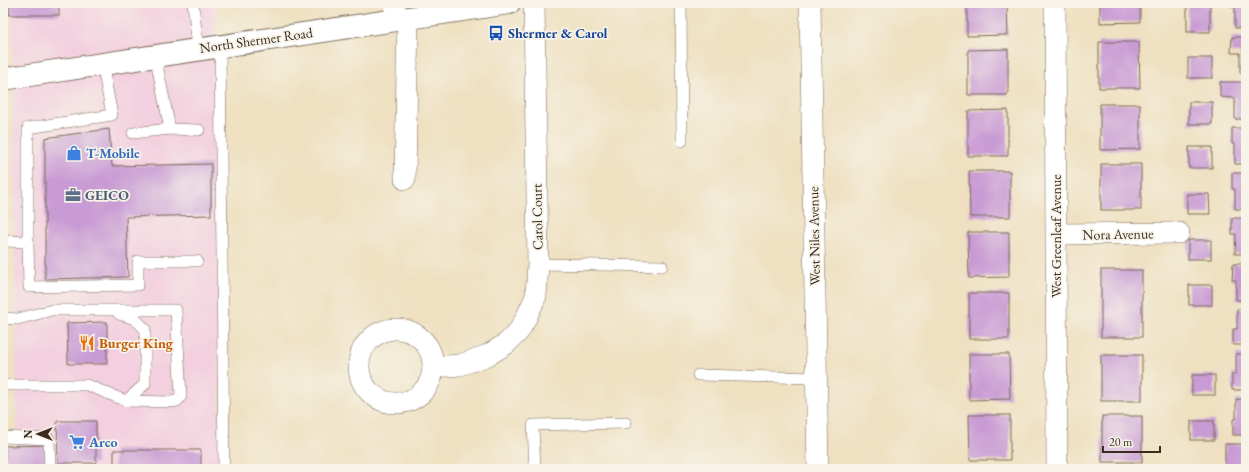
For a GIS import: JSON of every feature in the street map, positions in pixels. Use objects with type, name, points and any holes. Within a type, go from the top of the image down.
[{"type":"main road","name":"North Shermer Road","points":[[3,79],[220,46],[399,14],[509,3]]},
{"type":"street","name":"Carol Court","points":[[433,367],[460,365],[488,356],[506,344],[519,331],[536,296],[538,264],[534,3]]},
{"type":"street","name":"West Niles Avenue","points":[[810,3],[818,469]]},
{"type":"street","name":"West Greenleaf Avenue","points":[[1055,3],[1057,469]]},
{"type":"street","points":[[399,14],[405,179]]},
{"type":"street","name":"Nora Avenue","points":[[1056,234],[1179,233]]},
{"type":"lane","points":[[193,3],[198,49]]},
{"type":"lane","points":[[680,3],[682,141]]},
{"type":"lane","points":[[220,46],[224,469]]},
{"type":"lane","points":[[155,55],[170,129]]},
{"type":"lane","points":[[102,63],[112,116],[28,128],[29,287],[138,285],[138,261],[197,261]]},
{"type":"lane","points":[[133,133],[170,129],[199,130]]},
{"type":"lane","points":[[3,241],[28,242]]},
{"type":"lane","points":[[538,264],[662,266]]},
{"type":"lane","points":[[3,318],[18,319],[52,310],[176,310],[181,396],[177,401],[171,402],[126,401],[86,385],[3,385]]},
{"type":"lane","points":[[102,310],[135,319],[145,329],[145,384],[126,401]]},
{"type":"lane","points":[[698,375],[816,378]]},
{"type":"lane","points":[[535,469],[532,425],[626,423]]},
{"type":"lane","points":[[3,437],[49,439],[50,469]]},
{"type":"shaded area","points":[[12,3],[215,3],[220,469],[17,469]]},
{"type":"building","points":[[9,3],[59,3],[59,15],[9,15]]},
{"type":"building","points":[[967,3],[1007,3],[1008,35],[967,36]]},
{"type":"building","points":[[1100,3],[1140,3],[1140,22],[1100,23]]},
{"type":"building","points":[[1231,3],[1246,3],[1246,28],[1235,28],[1235,7],[1231,7]]},
{"type":"building","points":[[1187,5],[1210,5],[1210,32],[1187,32]]},
{"type":"building","points":[[1232,37],[1246,37],[1246,73],[1240,73],[1240,53],[1231,53]]},
{"type":"building","points":[[1099,42],[1139,42],[1140,88],[1099,88]]},
{"type":"building","points":[[1008,49],[1008,95],[968,95],[968,50]]},
{"type":"building","points":[[1188,58],[1212,58],[1212,78],[1188,78]]},
{"type":"building","points":[[1220,82],[1246,82],[1246,119],[1235,119],[1235,98],[1220,97]]},
{"type":"building","points":[[1189,102],[1212,102],[1212,124],[1189,124]]},
{"type":"building","points":[[1100,104],[1140,104],[1140,149],[1100,150]]},
{"type":"building","points":[[1008,110],[1008,156],[968,156],[968,111]]},
{"type":"building","points":[[1232,128],[1246,128],[1246,164],[1235,164],[1235,144],[1232,144]]},
{"type":"building","points":[[109,129],[112,166],[211,164],[211,215],[126,217],[128,277],[45,279],[45,138]]},
{"type":"building","points":[[1189,147],[1212,147],[1212,168],[1189,168]]},
{"type":"building","points":[[1101,164],[1141,164],[1141,210],[1101,210]]},
{"type":"building","points":[[969,171],[1010,171],[1010,217],[970,217]]},
{"type":"building","points":[[1232,173],[1246,173],[1246,209],[1235,209],[1235,189],[1232,189]]},
{"type":"building","points":[[1187,194],[1209,194],[1210,214],[1187,214]]},
{"type":"building","points":[[1232,218],[1246,218],[1246,254],[1235,254],[1236,234],[1232,234]]},
{"type":"building","points":[[968,232],[1009,232],[1009,277],[969,278]]},
{"type":"building","points":[[1188,240],[1211,240],[1211,259],[1188,259]]},
{"type":"building","points":[[1233,264],[1246,264],[1246,300],[1236,300],[1236,280],[1232,280]]},
{"type":"building","points":[[1101,270],[1142,270],[1142,337],[1101,337]]},
{"type":"building","points":[[1189,285],[1212,285],[1212,305],[1189,305]]},
{"type":"building","points":[[969,293],[1009,293],[1009,339],[969,339]]},
{"type":"building","points":[[1237,309],[1246,309],[1246,345],[1233,345],[1233,329],[1237,329]]},
{"type":"building","name":"Burger King","points":[[107,322],[107,364],[68,364],[67,323]]},
{"type":"building","points":[[969,354],[1009,354],[1010,399],[969,400]]},
{"type":"building","points":[[1236,354],[1246,354],[1246,390],[1232,390],[1232,374],[1236,374]]},
{"type":"building","points":[[1101,355],[1142,355],[1142,401],[1101,401]]},
{"type":"building","points":[[1192,375],[1215,375],[1215,395],[1192,395]]},
{"type":"building","points":[[1236,399],[1246,400],[1246,435],[1233,435],[1233,419],[1236,419]]},
{"type":"building","points":[[969,415],[1010,415],[1010,460],[970,460]]},
{"type":"building","points":[[1102,416],[1142,416],[1142,462],[1102,462]]},
{"type":"building","name":"Arco","points":[[57,421],[96,421],[96,463],[58,463]]},
{"type":"building","points":[[1191,421],[1214,421],[1214,440],[1191,440]]},
{"type":"building","points":[[1225,444],[1246,444],[1246,469],[1225,469]]},
{"type":"building","points":[[45,445],[45,467],[5,468],[5,446]]},
{"type":"building","points":[[114,450],[201,450],[201,469],[114,469]]},
{"type":"building","points":[[1192,466],[1215,466],[1215,469],[1192,469]]},
{"type":"place","name":"Shermer & Carol","points":[[496,33]]},
{"type":"place","name":"T-Mobile","points":[[74,153]]},
{"type":"place","name":"GEICO","points":[[73,195]]},
{"type":"place","name":"Burger King","points":[[87,343]]},
{"type":"place","name":"Arco","points":[[77,442]]}]
